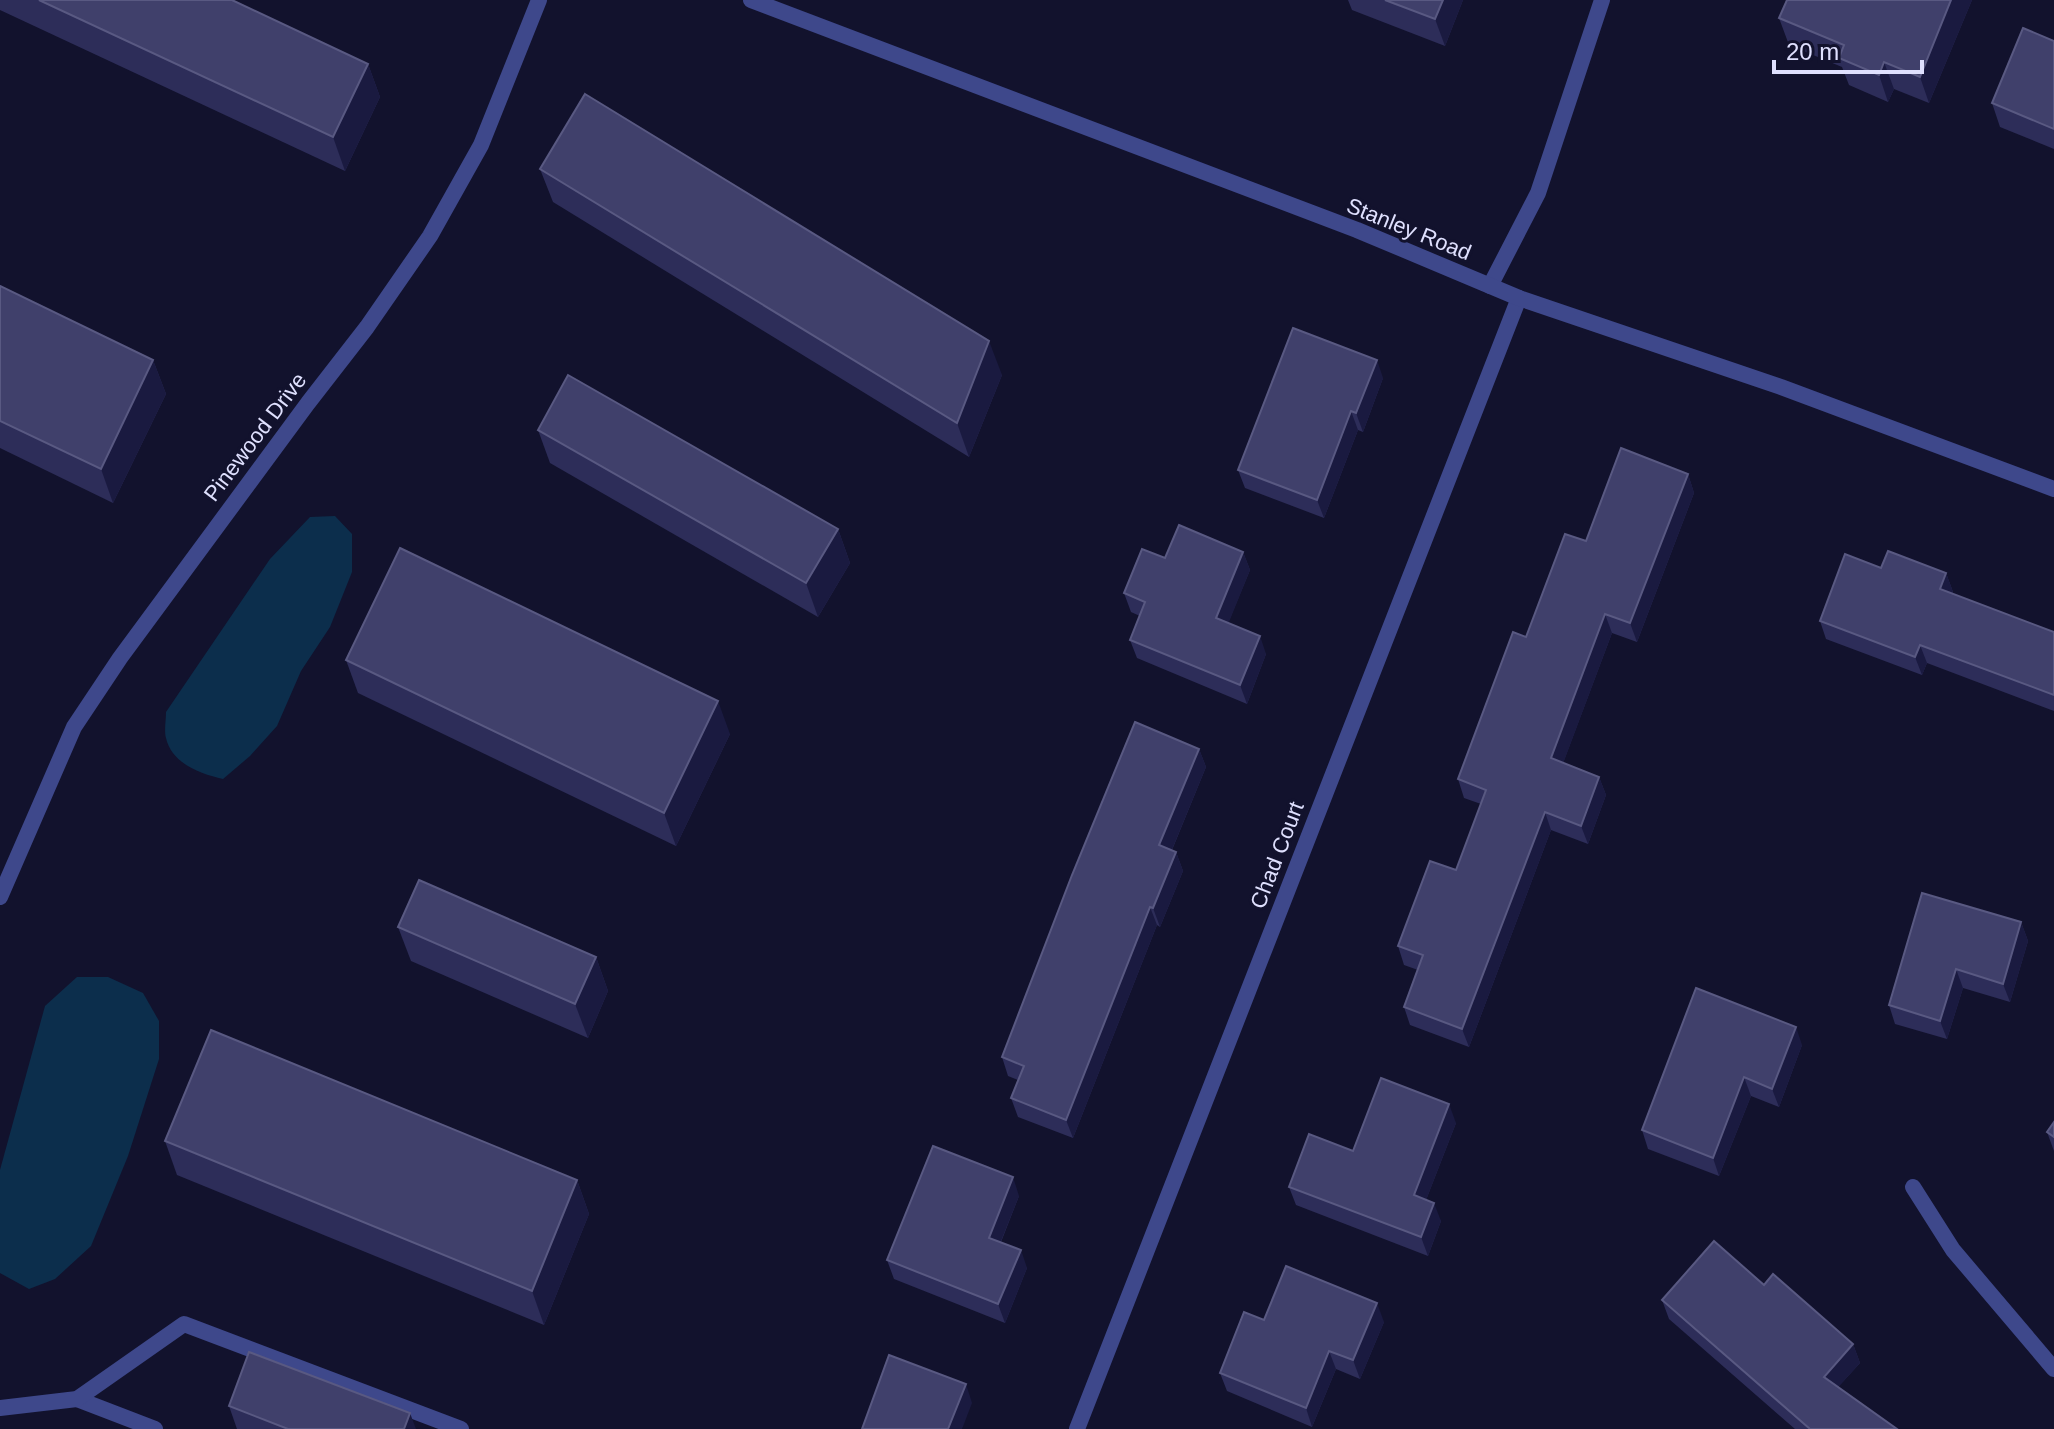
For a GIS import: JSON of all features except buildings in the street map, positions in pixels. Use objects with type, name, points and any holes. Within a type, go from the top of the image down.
[{"type":"street","name":"Pinewood Drive","points":[[0,897],[74,727],[120,658],[367,327],[430,236],[481,145],[539,0]]},
{"type":"street","name":"Stanley Road","points":[[751,0],[1357,230],[1519,298],[1781,387],[2054,489]]},
{"type":"street","points":[[1490,286],[1538,193],[1602,0]]},
{"type":"street","name":"Chad Court","points":[[1077,1429],[1519,298]]},
{"type":"street","points":[[1913,1187],[1953,1250],[2054,1369]]},
{"type":"street","points":[[77,1399],[184,1324],[461,1429]]},
{"type":"street","points":[[0,1408],[77,1399],[155,1429]]},
{"type":"water","points":[[335,516],[352,534],[352,572],[330,627],[301,671],[277,726],[250,756],[223,779],[188,766],[169,747],[165,735],[166,712],[270,559],[310,517]]},
{"type":"water","points":[[77,977],[108,977],[143,993],[159,1021],[159,1059],[128,1156],[91,1246],[55,1279],[29,1289],[0,1273],[0,1170],[45,1006]]}]
